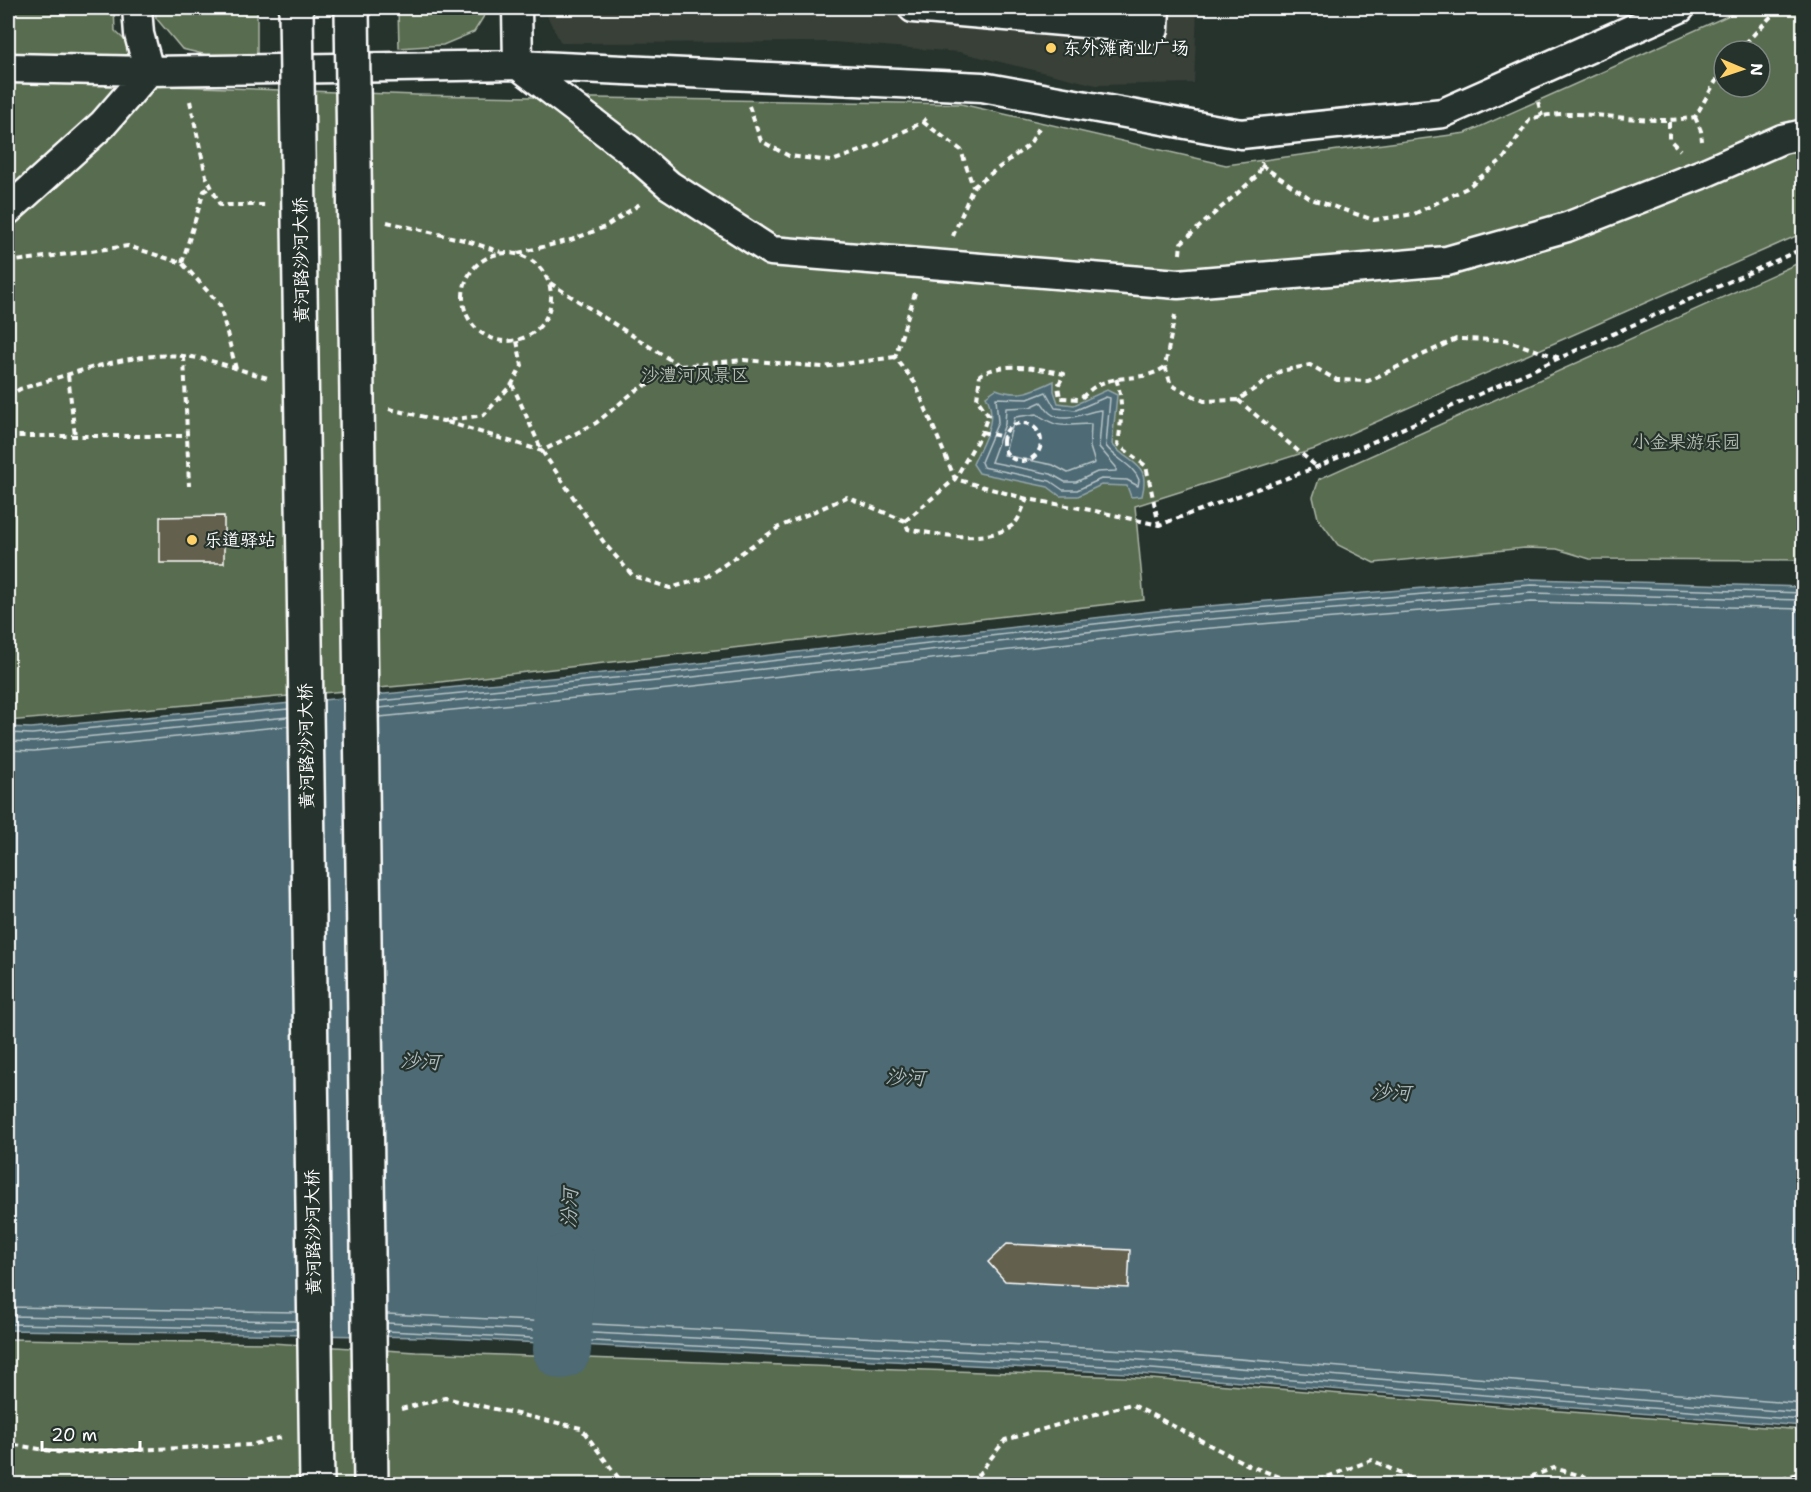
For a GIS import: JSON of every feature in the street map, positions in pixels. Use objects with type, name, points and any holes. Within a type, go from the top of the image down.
[{"type":"main road","name":"黄河路沙河大桥","points":[[296,8],[317,1485]]},
{"type":"main road","points":[[352,8],[371,1485]]},
{"type":"street","points":[[137,8],[139,34],[157,71]]},
{"type":"street","points":[[517,8],[518,65]]},
{"type":"street","points":[[913,8],[1155,18]]},
{"type":"street","points":[[8,68],[157,71],[518,65],[968,86],[1056,99],[1241,134],[1443,113],[1680,8]]},
{"type":"street","points":[[518,65],[628,149],[669,185],[771,251],[1178,284],[1447,261],[1567,227],[1702,174],[1782,139],[1803,134]]},
{"type":"street","points":[[8,210],[103,124],[157,71]]},
{"type":"path","points":[[1749,39],[1779,8]]},
{"type":"path","points":[[157,71],[189,96],[206,176],[220,205],[260,205]]},
{"type":"path","points":[[744,76],[745,94],[762,141],[789,156],[832,161],[874,146],[923,122],[940,99],[968,86]]},
{"type":"path","points":[[1261,165],[1311,199],[1374,220],[1414,214],[1467,188],[1504,158],[1530,119],[1559,115],[1669,122],[1695,117],[1712,88]]},
{"type":"path","points":[[895,357],[932,263],[973,187],[1029,145],[1056,99]]},
{"type":"path","points":[[1695,117],[1701,131],[1702,145]]},
{"type":"path","points":[[923,122],[961,150],[973,187]]},
{"type":"path","points":[[1669,122],[1669,139],[1684,154]]},
{"type":"path","points":[[1274,130],[1258,175],[1180,243],[1174,332],[1166,366],[1171,385],[1204,401],[1239,400],[1281,371],[1310,365],[1337,380],[1368,381],[1456,339],[1505,340],[1561,358]]},
{"type":"path","points":[[517,253],[531,259],[542,269],[549,282],[552,297],[549,312],[542,325],[531,336],[517,341],[502,342],[488,338],[476,330],[468,319],[463,305],[463,290],[468,276],[476,265],[488,257],[502,253],[517,253],[571,240],[605,227],[669,185]]},
{"type":"path","points":[[182,263],[204,191],[212,187]]},
{"type":"path","points":[[395,224],[464,240],[502,253]]},
{"type":"path","points":[[8,262],[128,246],[182,263],[220,305],[236,369]]},
{"type":"path","points":[[955,479],[1027,499],[1159,525],[1317,467],[1803,248]]},
{"type":"path","points":[[549,282],[680,366]]},
{"type":"path","points":[[184,356],[189,486]]},
{"type":"path","points":[[443,421],[542,451],[596,423],[635,391],[680,366],[744,360],[823,367],[895,357]]},
{"type":"path","points":[[895,357],[915,383],[955,479]]},
{"type":"path","points":[[905,521],[955,479],[982,432],[988,415],[977,399],[980,375],[992,368],[1040,368],[1064,374],[1058,386],[1060,398],[1080,399],[1095,386],[1116,379],[1153,375],[1166,366]]},
{"type":"path","points":[[68,375],[75,436]]},
{"type":"path","points":[[1116,379],[1120,390],[1121,426],[1118,445],[1146,466],[1159,525]]},
{"type":"path","points":[[512,384],[542,451],[605,544],[633,576],[670,588],[705,578],[779,526],[847,497],[905,521],[908,529],[934,535],[990,535],[1015,524],[1027,499]]},
{"type":"path","points":[[1239,400],[1317,467]]},
{"type":"path","points":[[1017,423],[1030,424],[1040,434],[1041,446],[1035,457],[1017,461],[1007,454],[1004,437],[1007,430],[1017,423]]},
{"type":"path","points":[[982,432],[1004,437]]},
{"type":"path","points":[[8,436],[187,436]]},
{"type":"path","points":[[970,1485],[1005,1440],[1131,1404],[1250,1466],[1299,1485]]},
{"type":"path","points":[[1308,1485],[1372,1460],[1422,1485]]},
{"type":"path","points":[[1511,1485],[1554,1468],[1610,1485]]},
{"type":"path","points":[[1772,1485],[1796,1474],[1803,1478]]},
{"type":"shaded area","name":"东外滩商业广场","points":[[543,8],[1197,8],[1194,83],[1096,85],[959,52],[834,42],[561,43]]},
{"type":"green space","name":"沙澧河风景区","points":[[8,8],[114,8],[115,31],[173,86],[417,95],[961,104],[1226,165],[1466,133],[1745,8],[1803,8],[1803,233],[1315,449],[1135,506],[1144,600],[423,684],[8,721]]},
{"type":"green space","points":[[155,8],[257,8],[257,59],[228,60],[182,49],[156,18]]},
{"type":"green space","points":[[398,8],[489,8],[474,32],[443,45],[399,48]]},
{"type":"green space","name":"小金果游乐园","points":[[1803,261],[1803,560],[1590,559],[1557,549],[1525,548],[1374,563],[1338,545],[1318,518],[1313,497],[1319,479]]},
{"type":"green space","points":[[8,1339],[271,1343],[416,1352],[1125,1377],[1803,1430],[1803,1484],[8,1484]]},
{"type":"water","points":[[1054,381],[1058,403],[1074,405],[1107,390],[1117,395],[1112,444],[1141,470],[1144,476],[1142,496],[1131,497],[1127,486],[1101,485],[1078,496],[1060,496],[1048,487],[979,473],[973,464],[990,422],[990,405],[986,396],[996,389],[1018,393],[1039,388]]},
{"type":"water","name":"沙河","points":[[1531,579],[1803,587],[1803,1426],[1126,1373],[425,1337],[8,1330],[8,727],[31,728],[666,667],[1173,609]]},
{"type":"building","name":"乐道驿站","points":[[224,516],[224,563],[160,563],[160,517]]},
{"type":"building","points":[[1007,1244],[1130,1250],[1128,1288],[1005,1281],[988,1262]]},
{"type":"waterway","name":"汾河","points":[[562,1350],[566,1263]]},
{"type":"place","name":"东外滩商业广场","points":[[1051,48]]},
{"type":"place","name":"乐道驿站","points":[[192,540]]}]
